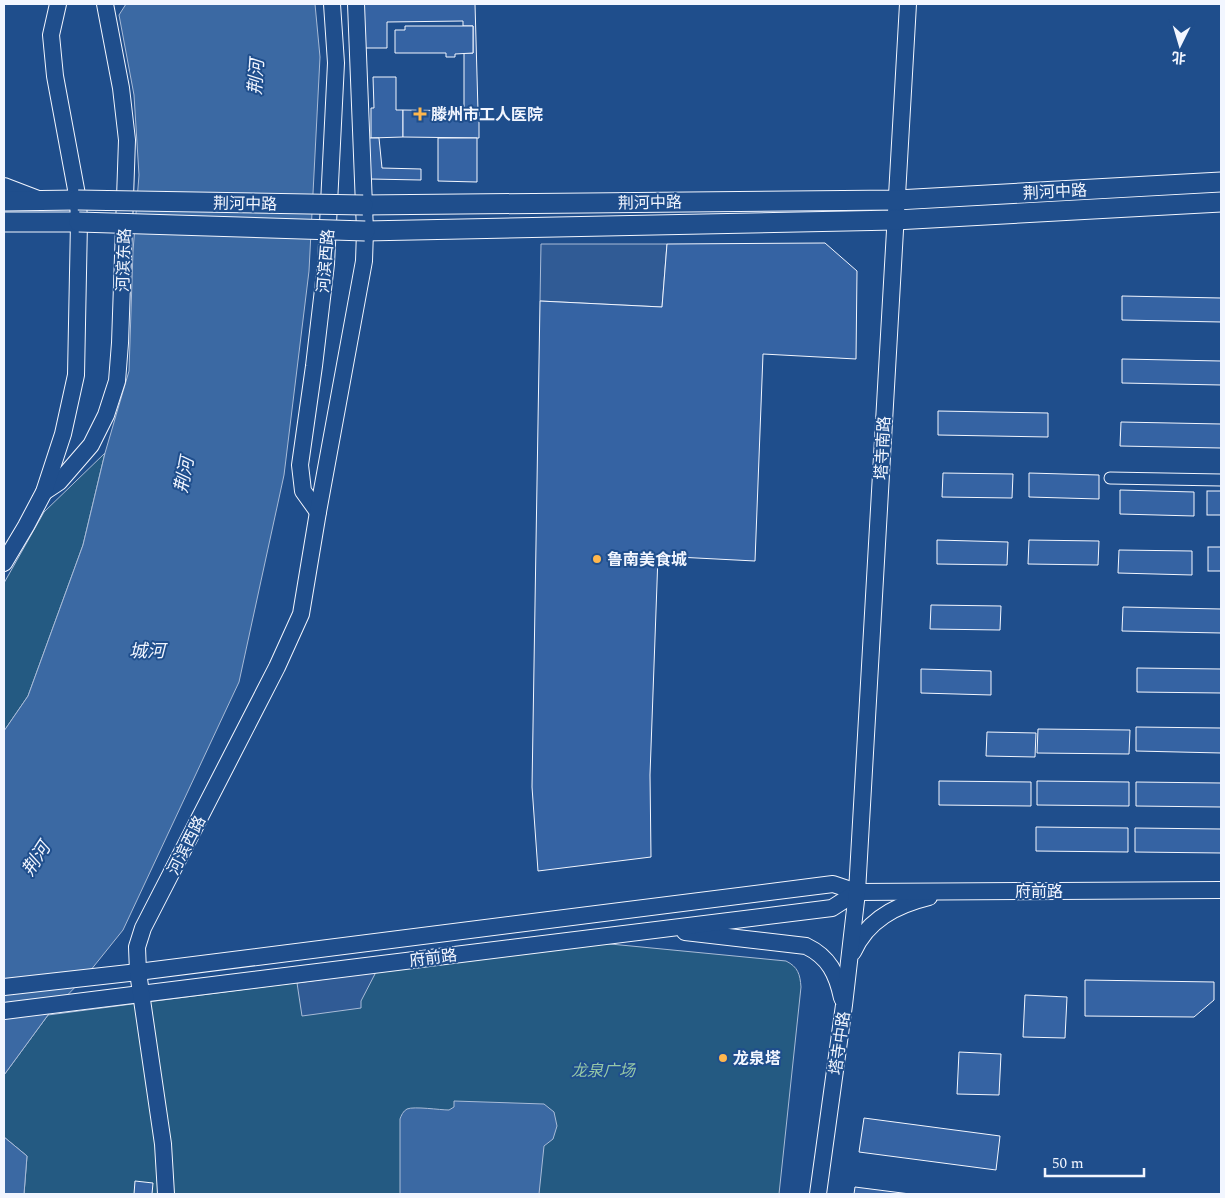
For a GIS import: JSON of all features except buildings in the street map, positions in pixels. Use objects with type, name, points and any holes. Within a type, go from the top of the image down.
[{"type":"main road","name":"河滨东路","points":[[4,563],[44,492],[63,434],[76,375],[78,200],[55,76],[51,35],[58,4]]},
{"type":"main road","name":"河滨东路","points":[[44,492],[60,482],[91,445],[106,416],[117,381],[128,140],[121,88],[105,4]]},
{"type":"main road","name":"河滨西路","points":[[318,512],[303,491],[300,465],[326,264],[336,63],[332,4]]},
{"type":"main road","name":"河滨西路","points":[[166,1194],[163,1144],[140,993],[137,946],[143,928],[277,667],[301,614],[364,261],[365,231],[356,4]]},
{"type":"main road","name":"塔寺南路","points":[[857,892],[908,4]]},
{"type":"main road","name":"荆河中路","points":[[4,201],[78,200],[363,205],[897,200],[1221,182]]},
{"type":"main road","points":[[4,186],[44,201]]},
{"type":"main road","name":"荆河中路","points":[[4,222],[79,222],[365,231],[895,220],[1221,202]]},
{"type":"main road","name":"府前路","points":[[4,987],[138,972],[833,884],[857,892],[1221,890]]},
{"type":"main road","name":"府前路","points":[[4,1011],[832,908],[857,892]]},
{"type":"main road","name":"塔寺中路","points":[[818,1194],[844,1005],[857,892]]},
{"type":"main road","points":[[848,966],[853,950],[861,937],[889,911],[920,899],[956,892]]},
{"type":"main road","points":[[661,929],[806,946],[816,951],[835,974],[844,1005]]},
{"type":"street","points":[[1110,478],[1221,480]]},
{"type":"green space","points":[[105,453],[83,545],[28,696],[4,731],[4,583],[44,512]]},
{"type":"green space","name":"龙泉广场","points":[[600,943],[786,961],[796,968],[801,987],[779,1194],[24,1194],[27,1156],[4,1137],[4,1075],[48,1015]]},
{"type":"shaded area","points":[[541,244],[667,244],[662,307],[540,301]]},
{"type":"shaded area","points":[[376,972],[361,1001],[361,1008],[302,1016],[297,983]]},
{"type":"water","name":"城河","points":[[126,4],[315,4],[320,57],[309,271],[284,475],[239,682],[123,930],[86,976],[48,1015],[4,1075],[4,731],[28,696],[83,545],[105,453],[129,371],[133,251],[139,175],[134,95],[119,15]]},
{"type":"water","points":[[454,1101],[544,1104],[554,1112],[557,1126],[553,1139],[544,1146],[539,1194],[400,1194],[400,1119],[402,1114],[410,1108],[449,1110],[454,1107]]},
{"type":"water","points":[[4,1137],[27,1156],[24,1194],[4,1194]]},
{"type":"place","name":"滕州市工人医院","points":[[420,114]]},
{"type":"place","name":"鲁南美食城","points":[[597,559]]},
{"type":"place","name":"龙泉塔","points":[[723,1058]]},
{"type":"water label","name":"荆河","points":[[256,77]]},
{"type":"water label","name":"荆河","points":[[184,475]]},
{"type":"water label","name":"荆河","points":[[36,859]]}]
